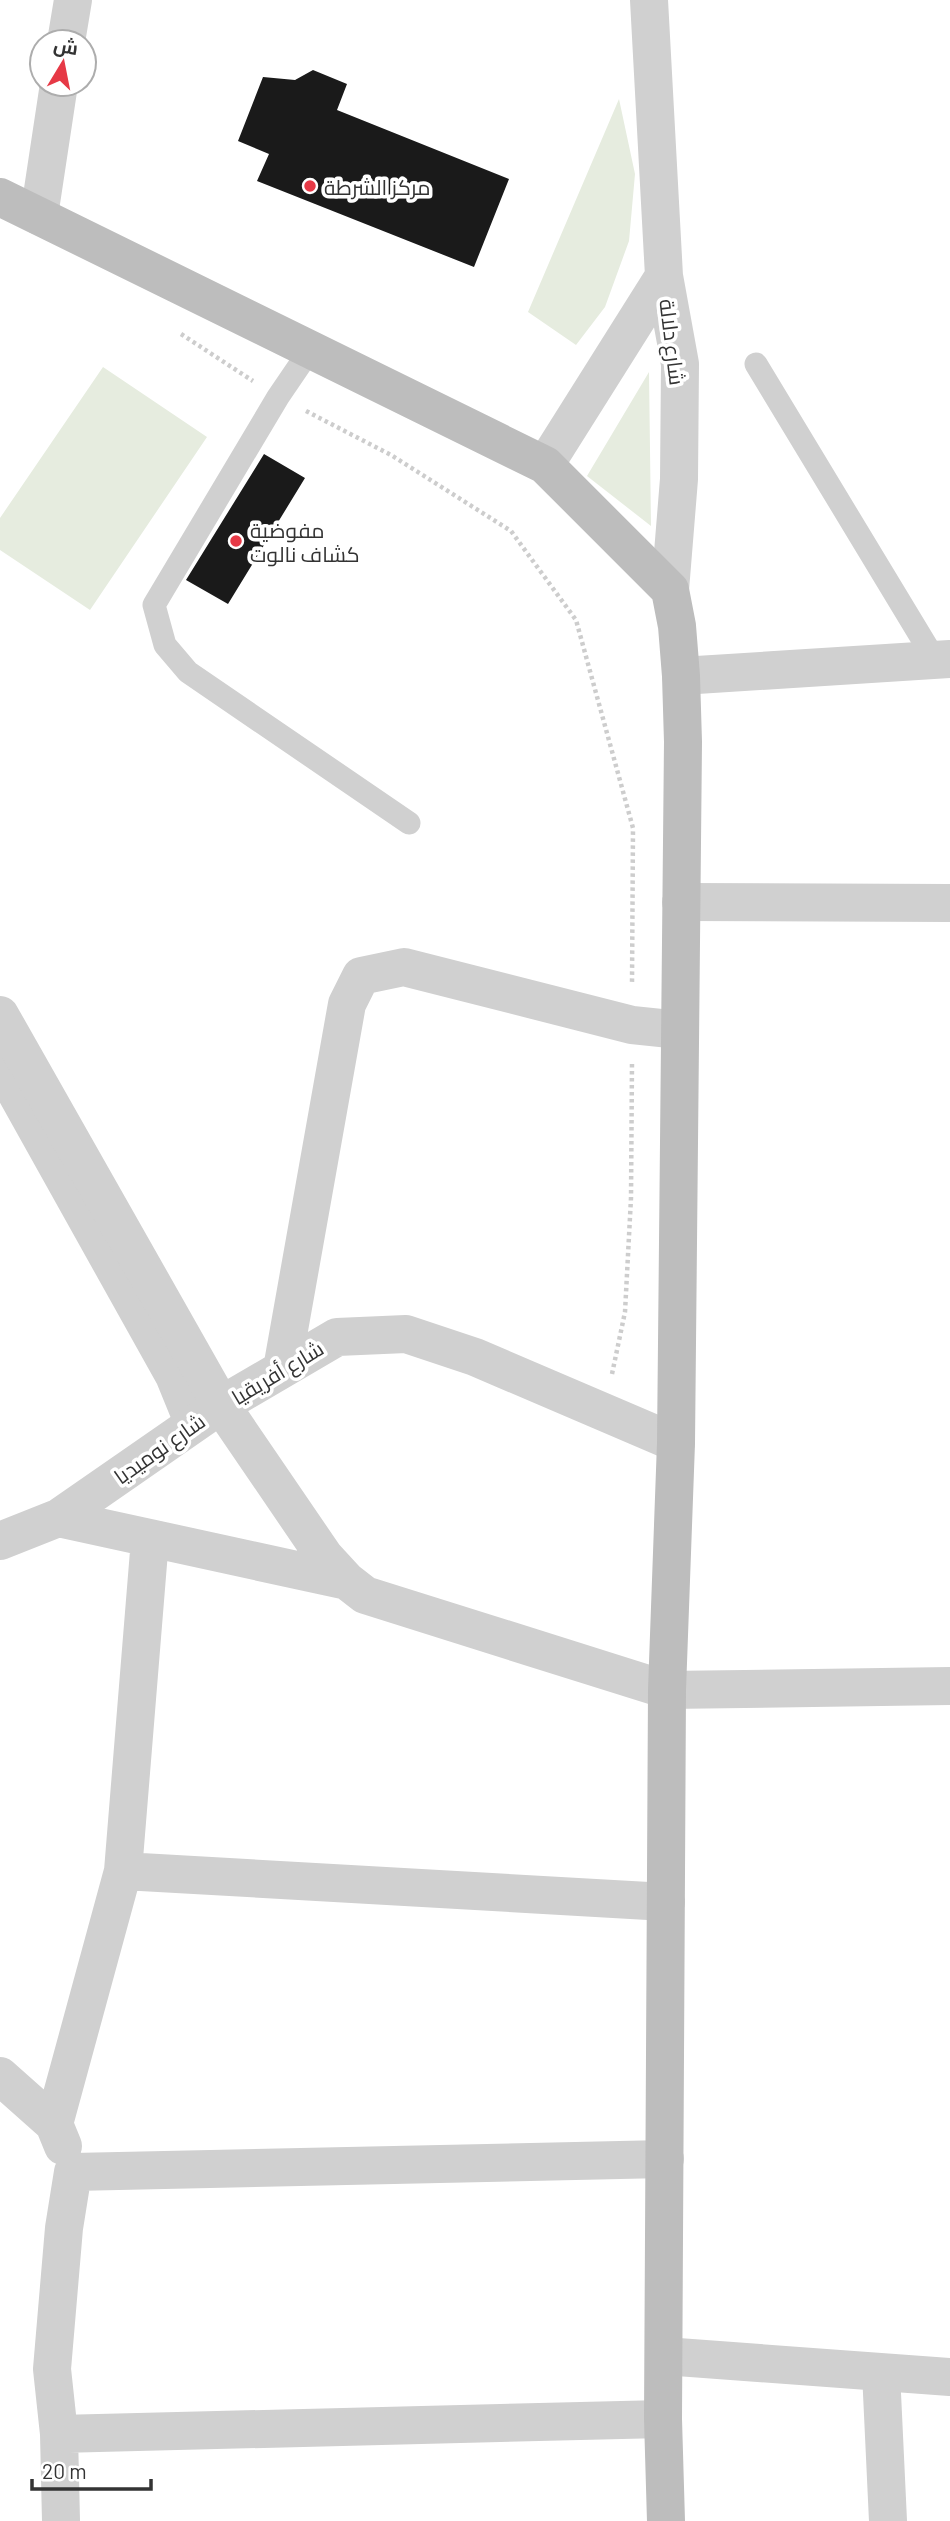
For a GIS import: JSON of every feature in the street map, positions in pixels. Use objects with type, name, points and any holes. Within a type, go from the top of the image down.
[{"type":"main road","points":[[0,197],[545,465],[670,590],[677,626],[681,676],[681,902],[676,1443],[667,1690],[663,2419],[666,2521]]},
{"type":"street","points":[[68,28],[73,0]]},
{"type":"street","points":[[649,0],[664,276]]},
{"type":"street","points":[[39,216],[58,98]]},
{"type":"street","name":"شارع دلالة","points":[[545,465],[664,276]]},
{"type":"street","name":"شارع دلالة","points":[[664,276],[680,364],[679,479],[670,590]]},
{"type":"street","points":[[681,676],[943,659]]},
{"type":"street","points":[[681,902],[950,903]]},
{"type":"street","points":[[282,1369],[347,1004],[361,976],[404,967],[632,1025],[680,1030]]},
{"type":"street","name":"شارع أفريقيا","points":[[0,1015],[206,1416],[337,1337],[406,1334],[475,1357],[676,1443]]},
{"type":"street","points":[[0,1069],[172,1377],[206,1416]]},
{"type":"street","name":"شارع نوميديا","points":[[0,1541],[58,1518],[206,1416],[324,1556],[347,1581],[365,1595],[667,1690],[950,1686]]},
{"type":"street","name":"شارع نوميديا","points":[[58,1518],[347,1581]]},
{"type":"street","points":[[54,2124],[123,1871],[150,1539]]},
{"type":"street","points":[[123,1871],[666,1902]]},
{"type":"street","points":[[0,2076],[54,2124],[73,2172],[64,2228],[52,2369],[59,2434],[61,2521]]},
{"type":"street","points":[[73,2172],[664,2159]]},
{"type":"street","points":[[664,2356],[950,2377]]},
{"type":"street","points":[[881,2372],[888,2521]]},
{"type":"street","points":[[59,2434],[663,2419]]},
{"type":"lane","points":[[310,349],[278,397],[154,605],[165,645],[188,672],[409,823]]},
{"type":"lane","points":[[757,364],[943,659]]},
{"type":"path","points":[[176,330],[278,397],[391,455],[511,531],[576,620],[633,828],[631,1198],[625,1312],[604,1413]]},
{"type":"shaded area","points":[[619,99],[635,174],[629,241],[605,307],[576,345],[528,312]]},
{"type":"shaded area","points":[[103,367],[207,437],[90,610],[0,550],[0,518]]},
{"type":"shaded area","points":[[649,372],[651,526],[587,476]]},
{"type":"building","points":[[313,70],[347,84],[337,110],[509,179],[474,267],[257,181],[269,154],[238,141],[263,77],[295,80]]},
{"type":"building","points":[[264,454],[305,478],[228,604],[186,580]]},
{"type":"place","name":"مركز الشرطة","points":[[310,186]]},
{"type":"place","name":"مفوضية كشاف نالوت","points":[[236,541]]}]
